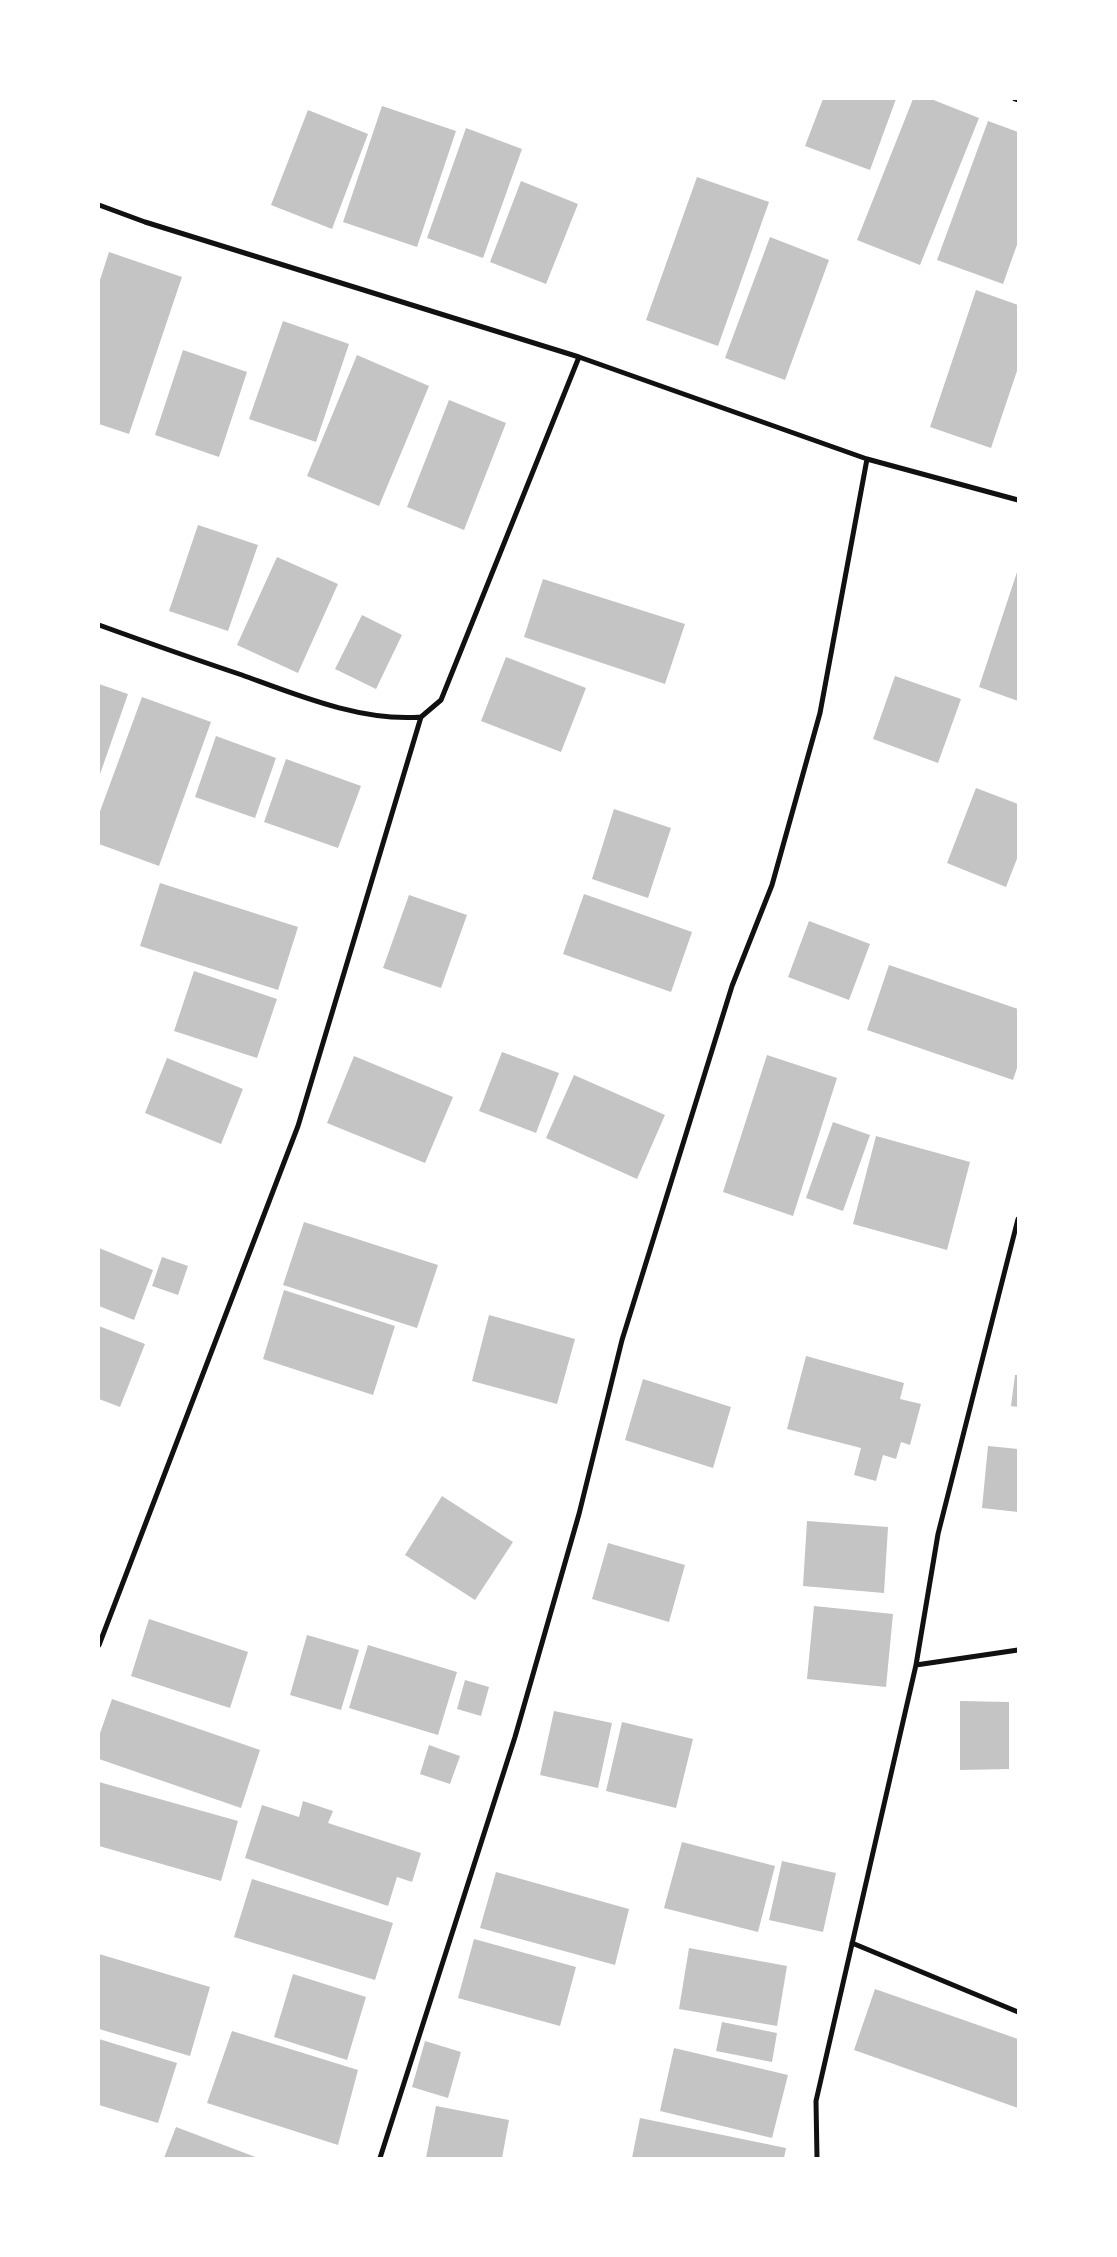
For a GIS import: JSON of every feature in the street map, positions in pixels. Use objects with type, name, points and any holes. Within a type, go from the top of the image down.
[{"type":"street","points":[[99,205],[155,225],[579,356],[868,459],[1018,500]]},
{"type":"street","points":[[99,1645],[298,1126],[421,718],[441,700],[579,356]]},
{"type":"street","points":[[380,2158],[515,1737],[579,1514],[625,1330],[732,986],[772,885],[820,713],[868,459]]},
{"type":"street","points":[[99,624],[291,693],[375,716],[403,719],[421,718]]},
{"type":"street","points":[[817,2158],[816,2101],[916,1665],[938,1534],[1018,1219]]},
{"type":"street","points":[[916,1665],[1018,1650]]},
{"type":"street","points":[[852,1943],[1018,2012]]},
{"type":"building","points":[[823,99],[896,99],[870,170],[805,146]]},
{"type":"building","points":[[913,99],[931,99],[979,118],[920,265],[857,240]]},
{"type":"building","points":[[382,106],[456,131],[417,247],[343,222]]},
{"type":"building","points":[[308,110],[368,134],[332,229],[271,205]]},
{"type":"building","points":[[988,121],[1018,132],[1018,242],[1003,284],[937,260]]},
{"type":"building","points":[[466,128],[522,149],[483,258],[427,238]]},
{"type":"building","points":[[697,177],[769,202],[718,346],[646,320]]},
{"type":"building","points":[[521,181],[578,204],[546,284],[490,262]]},
{"type":"building","points":[[770,237],[829,260],[785,380],[725,358]]},
{"type":"building","points":[[109,252],[182,277],[129,434],[99,424],[99,283]]},
{"type":"building","points":[[976,290],[1018,305],[1018,368],[991,448],[930,427]]},
{"type":"building","points":[[283,321],[349,344],[316,442],[249,419]]},
{"type":"building","points":[[183,350],[247,372],[219,457],[155,435]]},
{"type":"building","points":[[357,355],[429,386],[379,506],[307,476]]},
{"type":"building","points":[[449,400],[506,423],[464,530],[407,507]]},
{"type":"building","points":[[198,525],[258,545],[228,631],[169,611]]},
{"type":"building","points":[[277,557],[338,584],[298,673],[237,645]]},
{"type":"building","points":[[1018,569],[1018,701],[979,687]]},
{"type":"building","points":[[543,579],[685,624],[665,684],[524,637]]},
{"type":"building","points":[[362,615],[402,635],[376,689],[335,669]]},
{"type":"building","points":[[506,657],[586,688],[561,752],[481,721]]},
{"type":"building","points":[[895,676],[961,699],[938,763],[873,739]]},
{"type":"building","points":[[99,684],[128,694],[99,777]]},
{"type":"building","points":[[142,697],[211,722],[159,866],[99,844],[99,814]]},
{"type":"building","points":[[216,736],[276,758],[255,818],[195,797]]},
{"type":"building","points":[[286,759],[361,786],[338,848],[264,822]]},
{"type":"building","points":[[976,788],[1018,804],[1018,856],[1006,887],[947,863]]},
{"type":"building","points":[[614,809],[671,828],[648,898],[592,879]]},
{"type":"building","points":[[160,883],[298,927],[278,990],[140,946]]},
{"type":"building","points":[[584,894],[692,932],[671,992],[563,954]]},
{"type":"building","points":[[409,895],[467,915],[441,988],[383,968]]},
{"type":"building","points":[[809,921],[870,944],[849,1000],[788,977]]},
{"type":"building","points":[[889,965],[1018,1009],[1018,1065],[1013,1080],[867,1030]]},
{"type":"building","points":[[194,971],[277,999],[257,1058],[174,1031]]},
{"type":"building","points":[[502,1052],[559,1073],[536,1133],[479,1111]]},
{"type":"building","points":[[767,1055],[837,1078],[793,1216],[723,1192]]},
{"type":"building","points":[[354,1056],[453,1097],[425,1163],[327,1123]]},
{"type":"building","points":[[167,1058],[243,1089],[221,1144],[145,1113]]},
{"type":"building","points":[[574,1075],[665,1115],[637,1179],[546,1138]]},
{"type":"building","points":[[833,1122],[870,1135],[843,1211],[806,1198]]},
{"type":"building","points":[[876,1136],[970,1162],[947,1250],[853,1224]]},
{"type":"building","points":[[304,1222],[438,1265],[417,1328],[283,1285]]},
{"type":"building","points":[[99,1248],[153,1270],[134,1320],[99,1306]]},
{"type":"building","points":[[162,1257],[188,1266],[178,1295],[152,1286]]},
{"type":"building","points":[[284,1290],[395,1326],[373,1395],[263,1359]]},
{"type":"building","points":[[489,1315],[575,1339],[557,1404],[472,1381]]},
{"type":"building","points":[[99,1326],[145,1344],[120,1407],[99,1399]]},
{"type":"building","points":[[806,1356],[904,1383],[900,1399],[921,1404],[910,1445],[901,1442],[896,1459],[883,1455],[876,1481],[854,1475],[861,1448],[787,1429]]},
{"type":"building","points":[[1015,1375],[1018,1375],[1018,1407],[1011,1406]]},
{"type":"building","points":[[643,1379],[731,1407],[713,1468],[625,1440]]},
{"type":"building","points":[[988,1446],[1018,1449],[1018,1512],[982,1508]]},
{"type":"building","points":[[442,1496],[513,1542],[475,1600],[405,1555]]},
{"type":"building","points":[[807,1521],[888,1527],[884,1593],[803,1586]]},
{"type":"building","points":[[608,1543],[685,1565],[669,1622],[592,1599]]},
{"type":"building","points":[[814,1606],[893,1614],[886,1687],[807,1679]]},
{"type":"building","points":[[149,1619],[248,1652],[230,1708],[131,1676]]},
{"type":"building","points":[[307,1635],[359,1650],[341,1710],[290,1695]]},
{"type":"building","points":[[368,1645],[457,1672],[438,1735],[349,1708]]},
{"type":"building","points":[[465,1680],[489,1687],[481,1716],[457,1709]]},
{"type":"building","points":[[112,1699],[260,1750],[241,1808],[99,1759],[99,1736]]},
{"type":"building","points":[[960,1701],[1009,1702],[1009,1769],[960,1770]]},
{"type":"building","points":[[554,1711],[612,1723],[598,1788],[540,1775]]},
{"type":"building","points":[[622,1722],[693,1739],[676,1808],[606,1791]]},
{"type":"building","points":[[429,1745],[460,1756],[450,1784],[420,1774]]},
{"type":"building","points":[[99,1782],[238,1821],[221,1881],[99,1846]]},
{"type":"building","points":[[303,1801],[333,1811],[328,1823],[421,1853],[412,1882],[397,1877],[388,1906],[245,1858],[262,1805],[299,1817]]},
{"type":"building","points":[[682,1842],[775,1866],[758,1932],[664,1908]]},
{"type":"building","points":[[782,1861],[836,1873],[823,1932],[769,1920]]},
{"type":"building","points":[[496,1872],[629,1909],[615,1965],[480,1928]]},
{"type":"building","points":[[252,1879],[393,1923],[375,1980],[234,1937]]},
{"type":"building","points":[[474,1939],[576,1967],[560,2026],[458,1998]]},
{"type":"building","points":[[689,1948],[787,1966],[777,2026],[679,2009]]},
{"type":"building","points":[[99,1954],[210,1987],[190,2056],[99,2029]]},
{"type":"building","points":[[293,1974],[366,1997],[347,2060],[274,2037]]},
{"type":"building","points":[[875,1989],[1018,2039],[1018,2108],[854,2050]]},
{"type":"building","points":[[722,2022],[777,2033],[772,2062],[716,2051]]},
{"type":"building","points":[[232,2031],[358,2070],[338,2145],[207,2103]]},
{"type":"building","points":[[99,2039],[177,2063],[158,2123],[99,2105]]},
{"type":"building","points":[[425,2041],[461,2052],[448,2098],[412,2087]]},
{"type":"building","points":[[674,2048],[788,2075],[772,2138],[660,2111]]},
{"type":"building","points":[[436,2106],[509,2120],[502,2158],[426,2158]]},
{"type":"building","points":[[640,2118],[786,2148],[784,2158],[632,2158]]},
{"type":"building","points":[[176,2127],[258,2158],[164,2158]]}]
